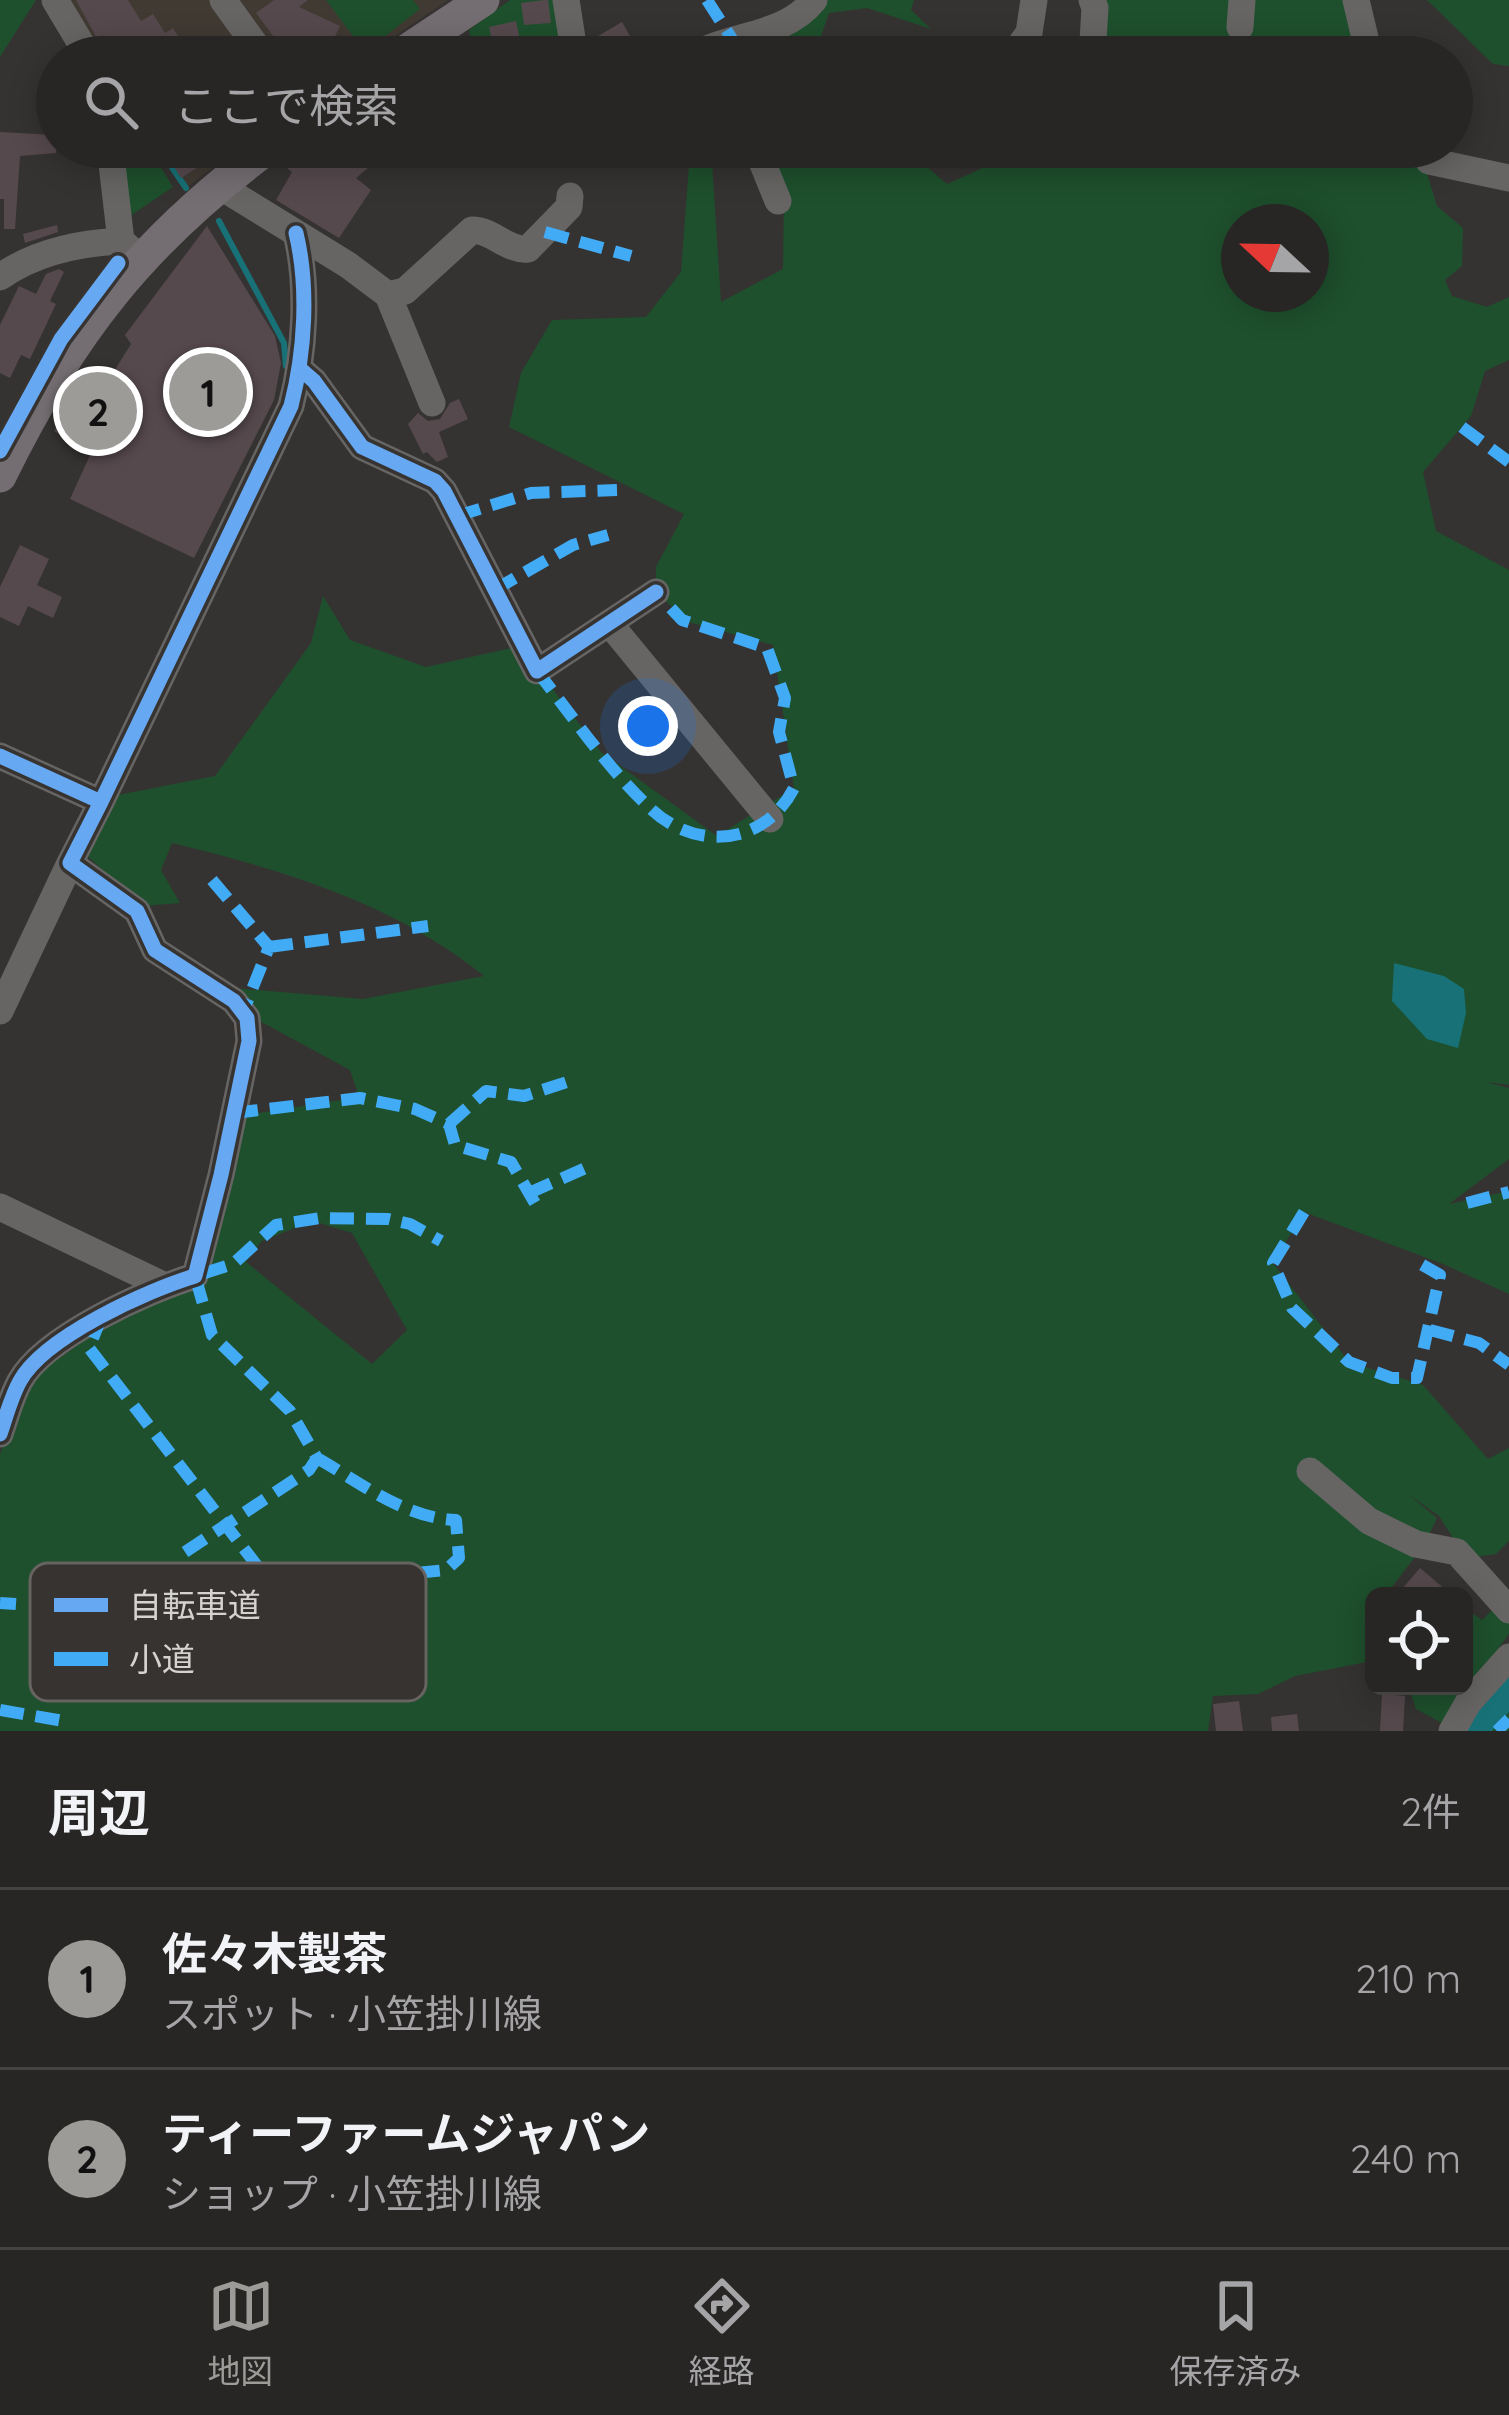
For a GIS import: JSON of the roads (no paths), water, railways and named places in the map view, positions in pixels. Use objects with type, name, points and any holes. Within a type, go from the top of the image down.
[{"type":"main road","points":[[429,36],[483,0]]},
{"type":"main road","points":[[0,476],[65,355],[131,249],[241,168]]},
{"type":"street","points":[[55,0],[76,36]]},
{"type":"street","points":[[223,0],[249,36]]},
{"type":"street","points":[[566,0],[571,36]]},
{"type":"street","points":[[742,36],[791,22],[814,0]]},
{"type":"street","points":[[1027,36],[1034,0]]},
{"type":"street","points":[[1092,0],[1093,36]]},
{"type":"street","points":[[1356,0],[1365,36]]},
{"type":"street","points":[[0,277],[74,247],[131,249],[114,168]]},
{"type":"street","points":[[765,168],[778,201]]},
{"type":"street","points":[[1465,168],[1509,178]]},
{"type":"street","points":[[218,185],[388,295],[431,404]]},
{"type":"street","points":[[388,295],[405,291],[472,230],[482,230],[518,250],[528,249],[569,208],[570,196]]},
{"type":"street","points":[[0,1011],[291,406],[299,368],[304,268],[296,233]]},
{"type":"street","points":[[299,368],[314,381],[362,447],[435,482],[444,491],[537,671],[656,592]]},
{"type":"street","points":[[610,623],[770,819]]},
{"type":"street","points":[[0,756],[101,802]]},
{"type":"street","points":[[0,1434],[21,1378],[46,1353],[97,1318],[164,1285],[195,1276],[249,1041],[247,1018],[234,1001],[155,950],[136,911],[70,863]]},
{"type":"street","points":[[0,1207],[164,1285]]},
{"type":"street","points":[[1310,1471],[1370,1521],[1416,1544],[1457,1552],[1509,1610]]},
{"type":"street","points":[[1452,1731],[1468,1703],[1509,1658]]},
{"type":"water","points":[[1394,963],[1444,976],[1464,989],[1466,1013],[1458,1048],[1427,1039],[1392,1001]]},
{"type":"waterway","points":[[172,168],[186,188]]},
{"type":"waterway","points":[[219,221],[284,343],[286,366]]},
{"type":"waterway","points":[[1470,1731],[1509,1687]]},
{"type":"place","name":"佐々木製茶","points":[[208,392]]},
{"type":"place","name":"ティーファームジャパン","points":[[98,411]]}]
